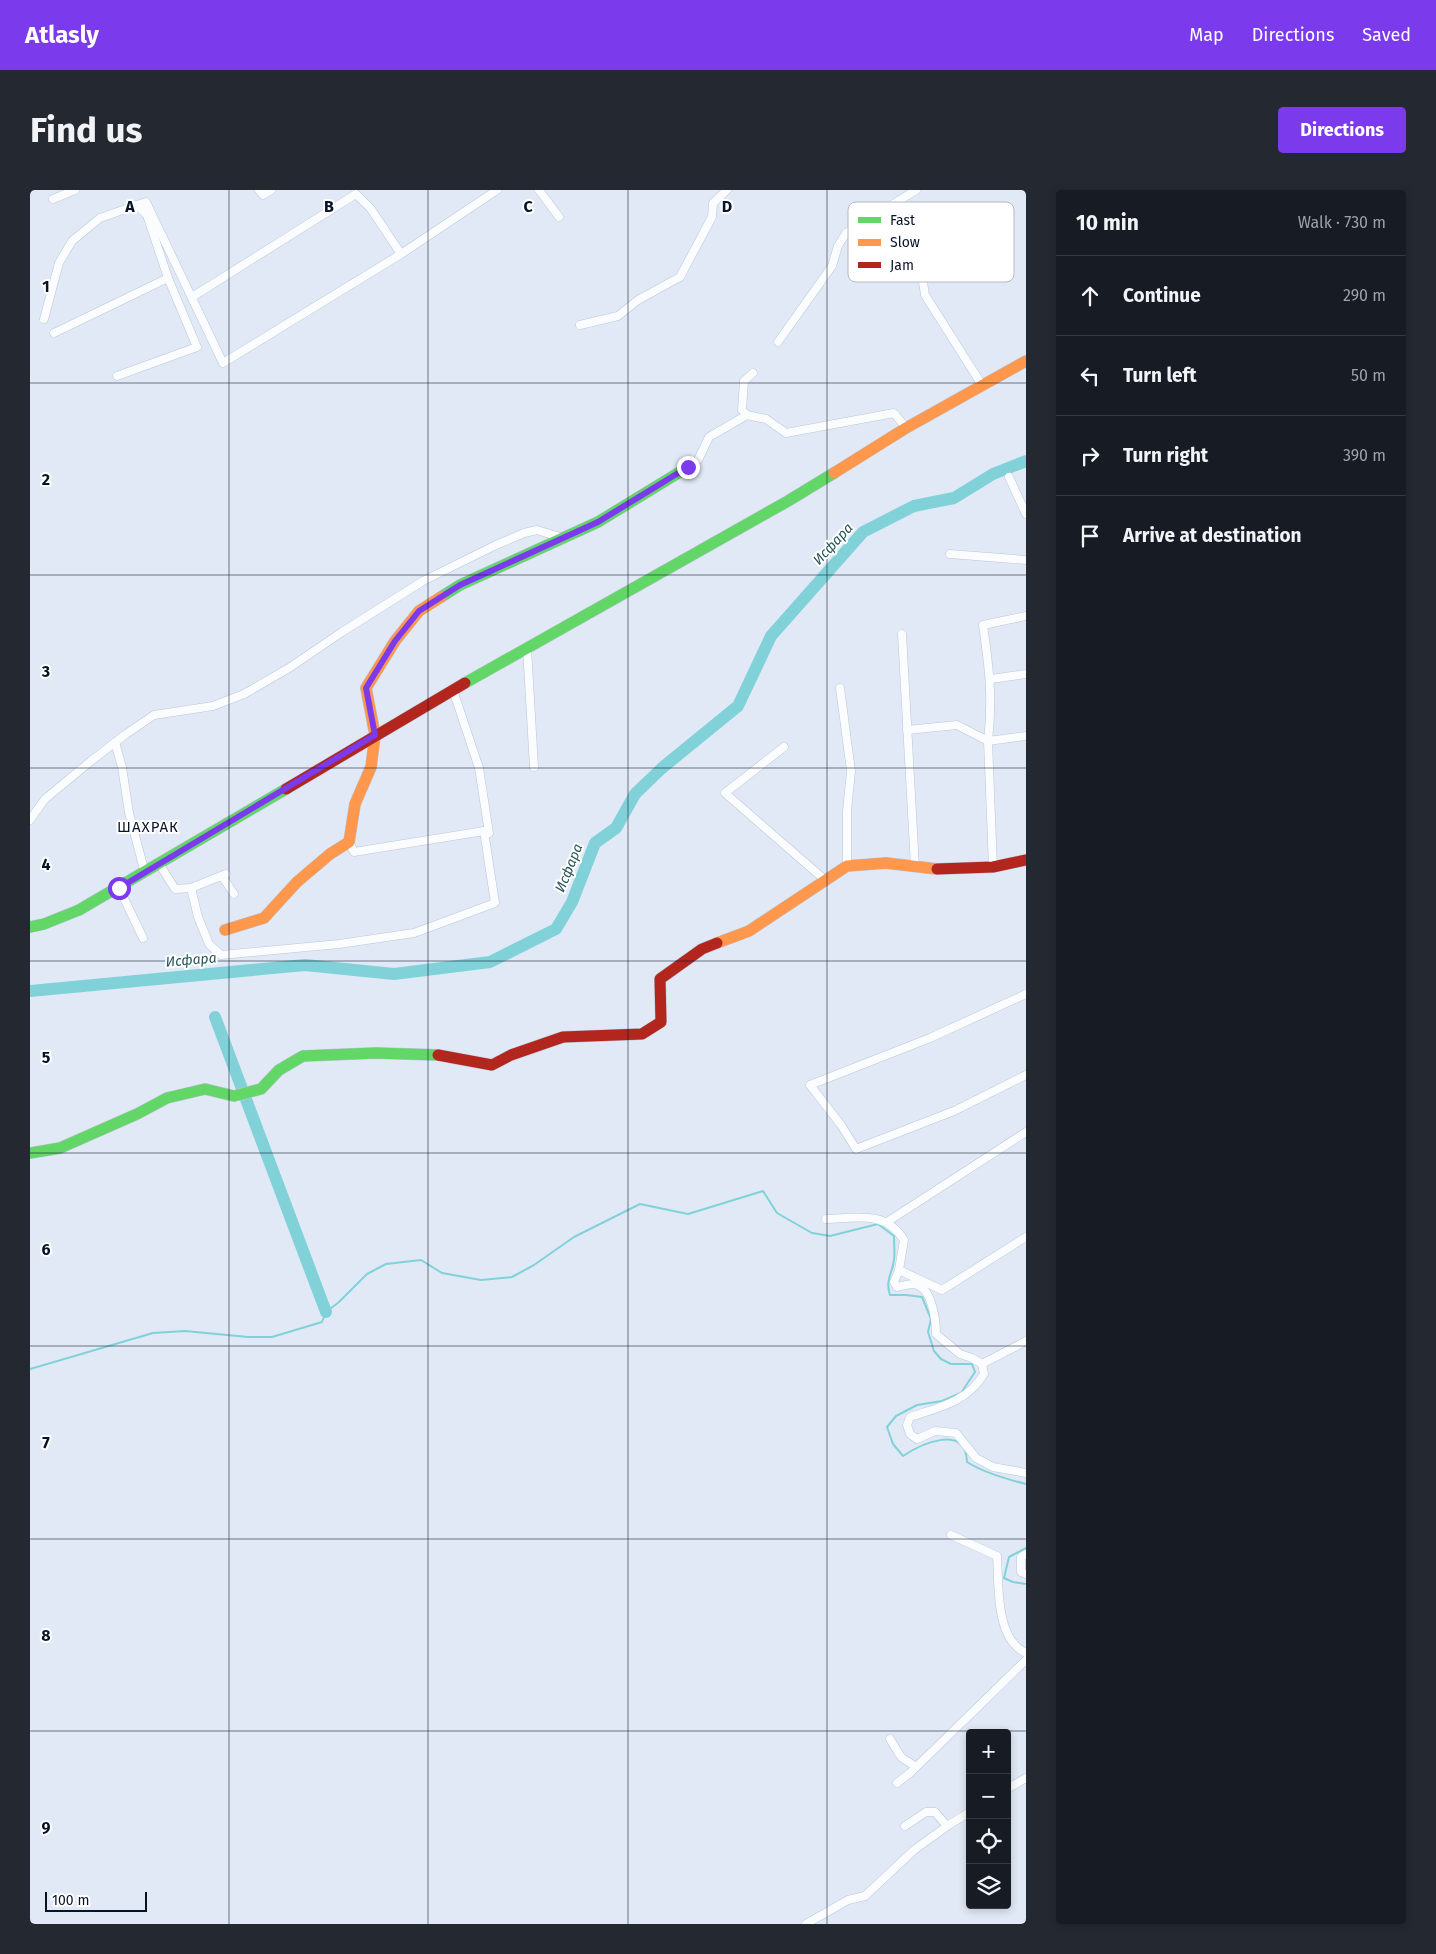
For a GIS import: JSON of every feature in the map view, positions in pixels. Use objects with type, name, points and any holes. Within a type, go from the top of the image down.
[{"type":"street","points":[[53,199],[75,190]]},
{"type":"street","points":[[260,190],[263,195],[271,190]]},
{"type":"street","points":[[44,319],[59,263],[72,241],[100,218],[146,202],[223,362],[401,254],[497,190]]},
{"type":"street","points":[[539,190],[560,217]]},
{"type":"street","points":[[580,325],[618,316],[638,300],[680,277],[712,217],[713,203],[727,190]]},
{"type":"street","points":[[896,202],[916,190]]},
{"type":"street","points":[[192,298],[356,194],[371,209],[401,254]]},
{"type":"street","points":[[117,376],[197,347],[168,278],[146,215],[136,205]]},
{"type":"street","points":[[778,342],[832,266],[838,246],[848,232]]},
{"type":"street","points":[[54,333],[168,278]]},
{"type":"street","points":[[923,282],[925,295],[982,385]]},
{"type":"street","points":[[30,927],[44,924],[79,910],[145,874],[375,735],[788,501],[906,428],[1026,361]]},
{"type":"street","points":[[753,373],[744,381],[742,410],[747,415],[766,420],[786,433],[894,413],[906,428]]},
{"type":"street","points":[[698,460],[709,437],[747,415]]},
{"type":"street","points":[[453,690],[480,768],[490,833],[484,831],[354,852],[349,842],[355,804],[371,767],[375,735],[366,688],[395,641],[419,611],[460,585],[598,522],[688,467]]},
{"type":"street","points":[[1009,476],[1026,514]]},
{"type":"street","points":[[30,820],[45,800],[115,742],[154,716],[213,706],[244,694],[289,668],[423,581],[494,546],[524,533],[537,530],[563,538]]},
{"type":"street","points":[[950,554],[1026,560]]},
{"type":"street","points":[[993,867],[988,741],[992,708],[983,625],[1026,616]]},
{"type":"street","points":[[902,634],[915,867]]},
{"type":"street","points":[[527,648],[534,767]]},
{"type":"street","points":[[990,679],[1026,674]]},
{"type":"street","points":[[840,688],[850,771],[846,866]]},
{"type":"street","points":[[907,730],[957,725],[988,741],[1026,736]]},
{"type":"street","points":[[115,742],[122,767],[129,813],[145,874]]},
{"type":"street","points":[[784,747],[725,793],[825,880]]},
{"type":"street","points":[[191,888],[198,917],[209,944],[221,955],[339,944],[414,933],[496,903],[484,831]]},
{"type":"street","points":[[225,930],[264,918],[297,882],[330,854],[349,842]]},
{"type":"street","points":[[30,1153],[60,1148],[167,1098],[205,1089],[234,1096],[261,1088],[278,1070],[303,1056],[376,1053],[435,1054],[492,1065],[511,1055],[563,1037],[642,1034],[661,1022],[660,979],[702,949],[748,931],[846,866],[886,863],[931,869],[993,867],[1026,860]]},
{"type":"street","points":[[160,865],[175,889],[191,888],[224,875],[234,894]]},
{"type":"street","points":[[119,888],[142,938]]},
{"type":"street","points":[[1026,994],[930,1038],[810,1085],[841,1124],[856,1149],[954,1111],[1026,1075]]},
{"type":"street","points":[[887,1222],[1026,1132]]},
{"type":"street","points":[[826,1219],[866,1218],[883,1220],[896,1228],[904,1240],[894,1282],[897,1287],[913,1284],[924,1289],[933,1305],[936,1334],[960,1354],[982,1364],[984,1374],[977,1386],[962,1398],[910,1417],[907,1426],[910,1434],[917,1439],[935,1431],[956,1433],[976,1458],[993,1467],[1026,1473]]},
{"type":"street","points":[[898,1270],[942,1290],[1026,1237]]},
{"type":"street","points":[[982,1364],[1026,1340]]},
{"type":"street","points":[[951,1535],[997,1556],[1001,1614],[1009,1639],[1026,1653]]},
{"type":"street","points":[[1026,1554],[1021,1557],[1021,1572],[1026,1574]]},
{"type":"street","points":[[897,1783],[916,1767],[1026,1660]]},
{"type":"street","points":[[890,1740],[901,1757],[916,1767]]},
{"type":"street","points":[[1011,1787],[1026,1778]]},
{"type":"street","points":[[905,1826],[926,1812],[935,1812],[947,1826]]},
{"type":"street","points":[[806,1924],[848,1900],[865,1896],[914,1850],[966,1814]]},
{"type":"waterway","name":"Исфара","points":[[30,991],[305,965],[394,974],[490,962],[556,929],[572,902],[595,843],[616,828],[635,794],[662,768],[738,706],[771,636],[863,532],[914,506],[954,498],[993,474],[1026,461]]},
{"type":"waterway","points":[[215,1017],[326,1312]]},
{"type":"waterway","points":[[30,1369],[153,1333],[185,1331],[248,1337],[272,1337],[322,1322],[326,1312],[339,1302],[367,1274],[386,1264],[421,1260],[442,1273],[481,1280],[512,1277],[534,1265],[574,1237],[640,1204],[688,1214],[763,1191],[777,1213],[812,1233],[830,1236],[878,1224],[894,1236],[894,1260],[888,1285],[890,1295],[922,1297],[931,1319],[928,1332],[934,1351],[941,1359],[951,1364],[972,1364],[975,1372],[961,1393],[942,1401],[917,1405],[896,1416],[887,1427],[893,1444],[903,1456],[931,1442],[951,1440],[959,1443],[965,1450],[967,1462],[995,1475],[1026,1484]]},
{"type":"waterway","points":[[1026,1548],[1009,1557],[1004,1578],[1026,1584]]},
{"type":"traffic: fast","points":[[441,597],[460,585],[598,522],[688,467]]},
{"type":"traffic: fast","points":[[465,683],[788,501],[834,473]]},
{"type":"traffic: fast","points":[[30,927],[44,924],[79,910],[286,789]]},
{"type":"traffic: fast","points":[[30,1153],[60,1148],[137,1114],[167,1098],[205,1089],[234,1096],[261,1089],[279,1070],[303,1056],[376,1053],[438,1055]]},
{"type":"traffic: slow","points":[[834,473],[906,428],[1026,361]]},
{"type":"traffic: slow","points":[[225,930],[264,918],[297,882],[330,854],[349,842],[355,804],[371,767],[375,735],[366,688],[395,641],[419,611],[441,597]]},
{"type":"traffic: slow","points":[[717,943],[749,931],[847,866],[886,863],[937,869]]},
{"type":"traffic: jam","points":[[286,789],[465,683]]},
{"type":"traffic: jam","points":[[937,869],[993,867],[1026,860]]},
{"type":"traffic: jam","points":[[438,1055],[492,1065],[511,1055],[563,1037],[642,1034],[661,1022],[660,979],[702,949],[717,943]]},
{"type":"district","name":"ШАХРАК","points":[[148,827]]},
{"type":"route","points":[[119,888],[375,735],[366,688],[395,641],[419,611],[460,585],[598,522],[688,467]]}]
